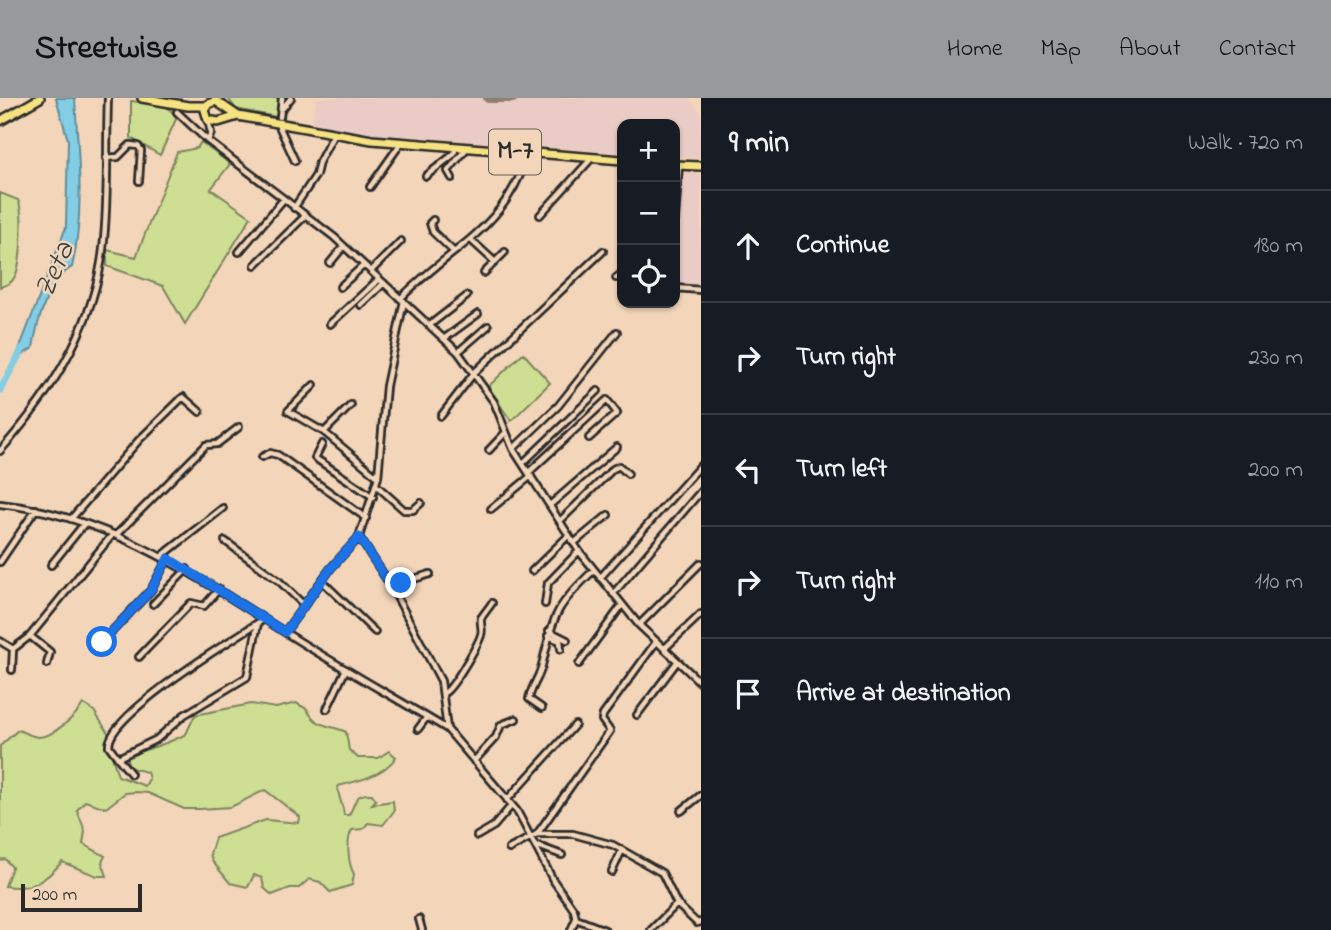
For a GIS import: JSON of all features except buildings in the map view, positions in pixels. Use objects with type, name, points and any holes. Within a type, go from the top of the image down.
[{"type":"main road","points":[[0,121],[29,100],[40,98]]},
{"type":"main road","name":"M-7","points":[[142,98],[209,108],[223,104],[238,116]]},
{"type":"main road","points":[[221,120],[223,104]]},
{"type":"main road","name":"M-7","points":[[209,108],[221,120],[238,116],[279,120],[334,134],[401,143],[617,160]]},
{"type":"main road","points":[[680,165],[701,166]]},
{"type":"street","points":[[0,451],[68,360],[96,290],[103,249],[108,98]]},
{"type":"street","points":[[282,98],[283,110]]},
{"type":"street","points":[[291,98],[279,120],[295,161]]},
{"type":"street","points":[[209,108],[211,133]]},
{"type":"street","points":[[177,112],[208,141],[344,246],[431,324],[458,352],[494,402],[513,449],[579,551],[639,625],[701,683]]},
{"type":"street","points":[[208,141],[221,120]]},
{"type":"street","points":[[294,208],[316,175],[319,161],[334,134]]},
{"type":"street","points":[[370,187],[401,143]]},
{"type":"street","points":[[106,158],[118,157],[130,145],[138,146],[141,150],[139,181]]},
{"type":"street","points":[[426,176],[454,154],[456,147]]},
{"type":"street","points":[[452,178],[447,172],[467,148]]},
{"type":"street","points":[[285,632],[322,581],[359,537],[366,518],[378,477],[386,386],[402,299],[426,272],[471,240],[509,201],[529,153]]},
{"type":"street","points":[[540,215],[591,158]]},
{"type":"street","points":[[239,252],[283,200]]},
{"type":"street","points":[[255,265],[305,216]]},
{"type":"street","points":[[433,220],[430,223],[433,232],[454,252]]},
{"type":"street","points":[[471,240],[495,262]]},
{"type":"street","points":[[371,271],[401,241]]},
{"type":"street","points":[[330,263],[344,246]]},
{"type":"street","points":[[440,416],[474,373],[603,251]]},
{"type":"street","points":[[484,273],[505,252]]},
{"type":"street","points":[[340,287],[365,265]]},
{"type":"street","points":[[330,324],[379,279]]},
{"type":"street","points":[[361,305],[384,283]]},
{"type":"street","points":[[680,288],[701,290]]},
{"type":"street","points":[[431,324],[467,296]]},
{"type":"street","points":[[445,338],[478,314]]},
{"type":"street","points":[[458,352],[488,327]]},
{"type":"street","points":[[513,449],[558,406],[617,332]]},
{"type":"street","points":[[314,385],[288,411],[324,432],[378,477]]},
{"type":"street","points":[[523,463],[598,391]]},
{"type":"street","points":[[71,519],[138,440],[183,397],[200,412]]},
{"type":"street","points":[[491,509],[606,400],[617,411],[589,438]]},
{"type":"street","points":[[324,432],[351,405]]},
{"type":"street","points":[[577,414],[582,422]]},
{"type":"street","points":[[12,670],[13,649],[30,636],[114,534],[206,445],[217,444],[239,428]]},
{"type":"street","points":[[489,450],[506,432]]},
{"type":"street","points":[[322,444],[315,458],[373,496]]},
{"type":"street","points":[[550,505],[617,447]]},
{"type":"street","points":[[262,457],[270,453],[278,455],[366,518]]},
{"type":"street","points":[[600,578],[701,465]]},
{"type":"street","points":[[561,521],[614,469],[619,467],[628,474]]},
{"type":"street","points":[[376,485],[404,510],[411,511],[421,503]]},
{"type":"street","points":[[612,594],[701,491]]},
{"type":"street","points":[[0,504],[36,509],[71,519],[114,534],[165,557],[447,729],[508,800],[534,835],[537,846],[576,919],[605,930]]},
{"type":"street","points":[[102,642],[151,590],[165,557],[223,508]]},
{"type":"street","points":[[0,562],[36,509]]},
{"type":"street","points":[[574,543],[608,515]]},
{"type":"street","points":[[51,565],[84,524]]},
{"type":"street","points":[[532,571],[569,535]]},
{"type":"street","points":[[359,537],[391,586],[444,693],[447,729]]},
{"type":"street","points":[[225,541],[278,580],[304,605]]},
{"type":"street","points":[[545,604],[548,583],[579,551]]},
{"type":"street","points":[[639,625],[701,563]]},
{"type":"street","points":[[153,604],[187,569]]},
{"type":"street","points":[[542,708],[529,699],[541,668],[548,633],[559,607],[593,570]]},
{"type":"street","points":[[391,586],[430,574]]},
{"type":"street","points":[[322,581],[375,632]]},
{"type":"street","points":[[139,657],[191,603],[204,606],[219,589]]},
{"type":"street","points":[[444,693],[454,687],[481,637],[481,618],[492,603]]},
{"type":"street","points":[[579,664],[622,605]]},
{"type":"street","points":[[664,649],[701,614]]},
{"type":"street","points":[[131,774],[109,746],[110,737],[130,714],[264,619]]},
{"type":"street","points":[[118,758],[157,739],[175,726],[179,718],[247,677],[258,623]]},
{"type":"street","points":[[548,633],[566,640]]},
{"type":"street","points":[[548,633],[560,641],[561,649]]},
{"type":"street","points":[[30,636],[50,652],[47,664]]},
{"type":"street","points":[[509,849],[534,835],[610,732],[602,720],[603,715],[656,642]]},
{"type":"street","points":[[1,644],[13,649]]},
{"type":"street","points":[[637,715],[677,662]]},
{"type":"street","points":[[327,709],[346,669]]},
{"type":"street","points":[[418,729],[427,717]]},
{"type":"street","points":[[474,761],[496,737],[501,725],[516,719]]},
{"type":"street","points":[[508,800],[575,725]]},
{"type":"street","points":[[681,811],[701,795]]},
{"type":"street","points":[[477,836],[494,826],[512,805]]},
{"type":"street","points":[[534,835],[573,834],[622,850],[662,873],[677,904],[700,924]]},
{"type":"street","points":[[537,846],[562,855]]},
{"type":"street","points":[[612,872],[622,850]]},
{"type":"street","points":[[651,930],[677,904]]},
{"type":"street","points":[[419,919],[422,930]]},
{"type":"street","points":[[571,930],[576,919]]},
{"type":"shaded area","points":[[317,98],[689,98],[701,113],[701,158],[680,156],[680,119],[617,119],[617,153],[375,134],[312,123]]},
{"type":"shaded area","points":[[680,172],[701,174],[701,291],[680,290]]},
{"type":"green space","points":[[228,98],[280,98],[281,110],[276,117],[236,109]]},
{"type":"green space","points":[[131,101],[165,105],[177,117],[160,155],[131,138]]},
{"type":"green space","points":[[201,142],[230,164],[211,189],[251,217],[185,324],[163,286],[107,266],[107,250],[136,257],[177,152],[197,148]]},
{"type":"green space","points":[[0,193],[18,200],[21,227],[17,272],[11,282],[0,287]]},
{"type":"green space","points":[[523,353],[550,383],[511,421],[488,387]]},
{"type":"green space","points":[[296,703],[307,709],[319,723],[346,732],[349,750],[358,758],[378,758],[389,751],[396,757],[378,773],[338,786],[344,815],[349,815],[362,795],[372,794],[376,800],[372,804],[393,801],[394,811],[383,825],[368,823],[363,829],[352,830],[350,834],[348,852],[354,874],[352,885],[330,892],[320,882],[309,879],[299,888],[290,888],[272,895],[264,888],[262,878],[254,875],[248,887],[230,883],[212,861],[210,854],[215,838],[266,820],[299,823],[300,817],[265,790],[231,807],[200,809],[184,809],[148,793],[136,792],[125,793],[106,808],[85,801],[77,810],[85,831],[83,844],[105,856],[102,862],[107,876],[97,876],[62,862],[37,883],[23,887],[5,886],[12,867],[5,859],[0,860],[0,746],[18,730],[37,737],[45,736],[64,725],[83,704],[94,711],[110,736],[109,747],[118,776],[145,786],[149,779],[147,772],[131,768],[127,761],[129,754],[186,734],[195,715],[251,704],[276,708]]},
{"type":"water","points":[[56,98],[75,98],[80,183],[76,246],[72,267],[56,281],[50,291],[37,326],[33,348],[19,357],[17,355],[66,227],[68,140]]},
{"type":"waterway","name":"Zeta","points":[[0,390],[23,348]]},
{"type":"taxiway","points":[[488,98],[513,98]]},
{"type":"route","points":[[102,642],[151,590],[168,558],[285,632],[331,568],[359,537],[391,586],[401,583]]}]
